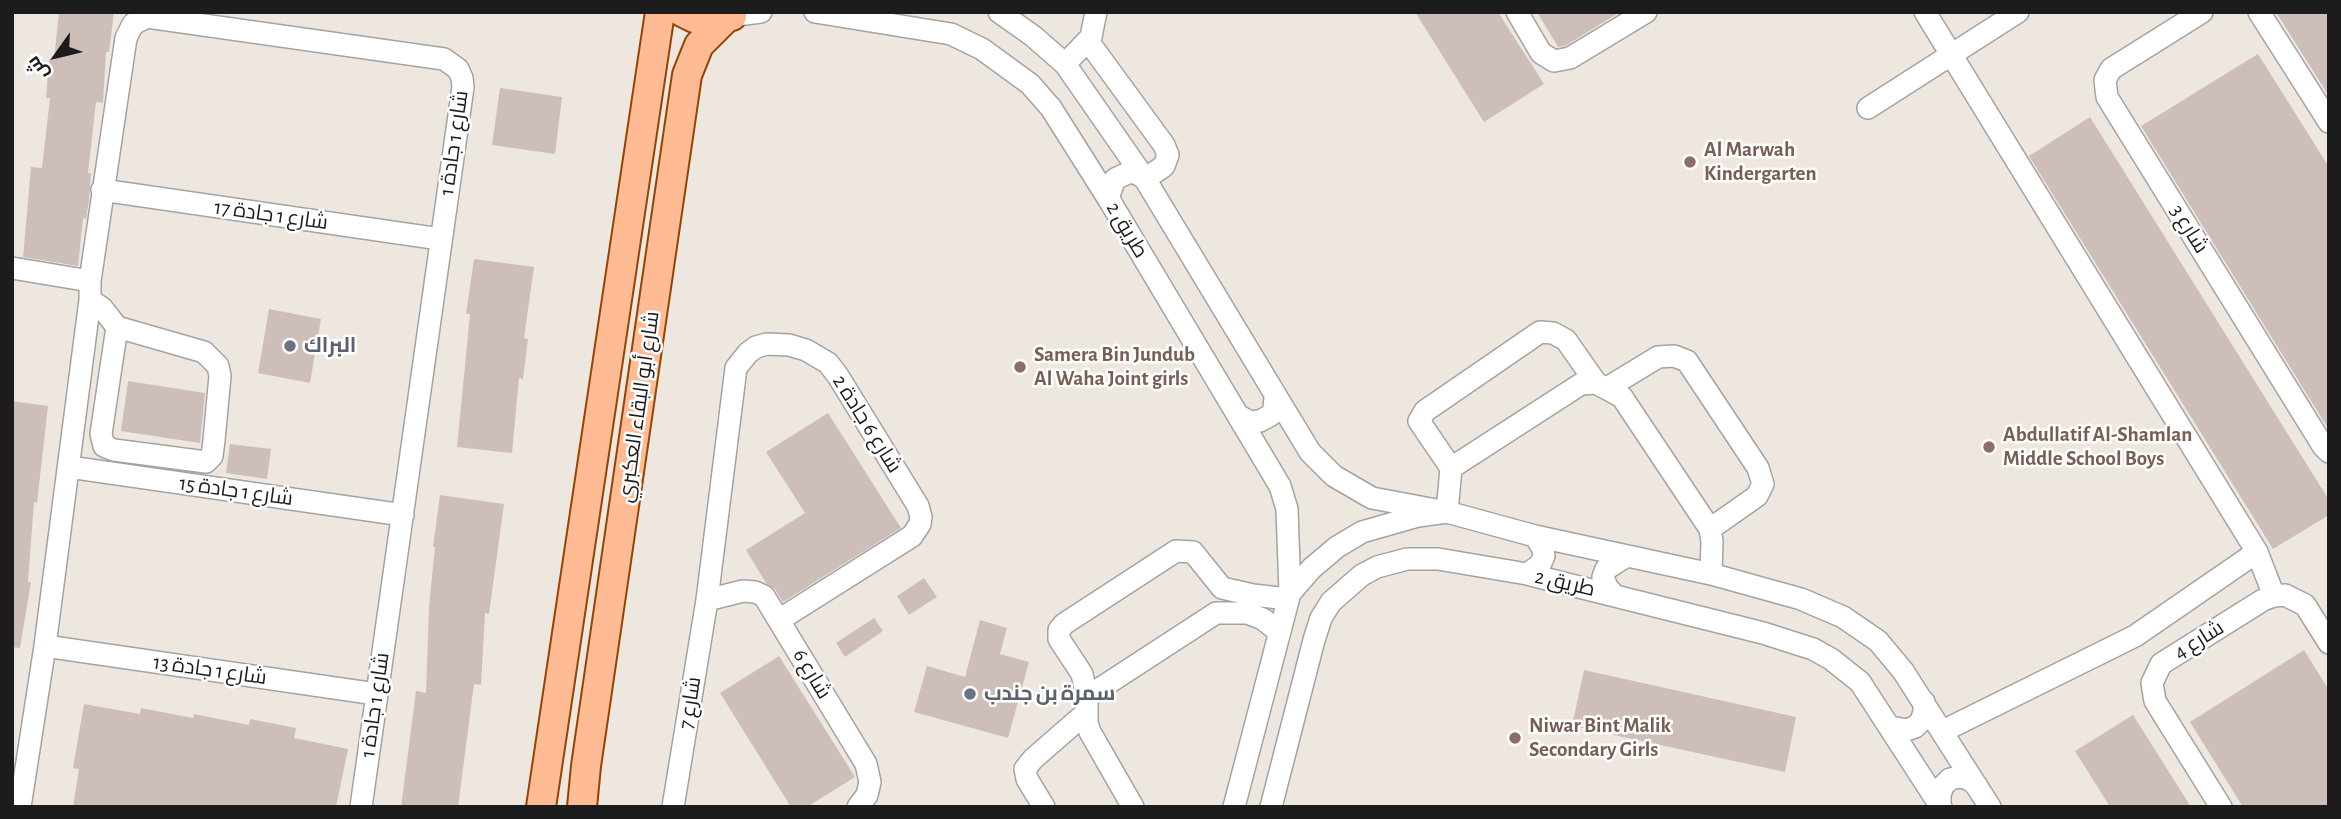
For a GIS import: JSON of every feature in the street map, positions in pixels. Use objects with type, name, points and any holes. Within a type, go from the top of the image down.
[{"type":"main road","name":"شارع أبو البقاء العكبري","points":[[541,807],[660,12]]},
{"type":"main road","points":[[682,12],[709,21],[741,15]]},
{"type":"main road","name":"شارع أبو البقاء العكبري","points":[[582,807],[687,75],[699,45],[741,15]]},
{"type":"main road","points":[[578,558],[586,553],[594,555],[602,566],[583,731],[586,766]]},
{"type":"street","name":"طريق 2","points":[[815,12],[951,34],[982,49],[1030,84],[1051,108],[1111,203],[1280,486],[1287,509],[1289,596],[1236,798]]},
{"type":"street","name":"طريق 2","points":[[999,12],[1033,36],[1065,64],[1145,179],[1310,452],[1334,477],[1372,498],[1447,512],[1535,536],[1711,574],[1801,599],[1843,617],[1878,641],[1924,702],[1990,807]]},
{"type":"street","points":[[1065,64],[1088,41],[1093,32],[1096,12]]},
{"type":"street","points":[[1517,12],[1541,53],[1554,61],[1570,58],[1646,12]]},
{"type":"street","points":[[1925,12],[2257,552],[2274,596],[2286,595],[2305,605],[2329,643]]},
{"type":"street","points":[[1868,108],[2018,12]]},
{"type":"street","name":"شارع 3","points":[[2202,12],[2171,20],[2110,69],[2105,80],[2107,97],[2329,452]]},
{"type":"street","points":[[2259,12],[2329,122]]},
{"type":"street","name":"شارع 1 جادة 1","points":[[20,807],[45,646],[103,190],[126,38],[133,24],[147,18],[444,59],[458,69],[462,78],[463,87],[360,807]]},
{"type":"street","points":[[1088,41],[1167,149],[1168,155],[1164,166],[1145,179],[1138,174],[1121,174],[1110,186],[1111,203]]},
{"type":"street","name":"شارع 1 جادة 17","points":[[103,190],[440,239]]},
{"type":"street","points":[[12,268],[90,290],[117,327],[204,352],[218,366],[220,376],[215,440],[212,456],[206,461],[114,450],[104,446],[101,434],[117,327]]},
{"type":"street","points":[[1447,512],[1451,468],[1419,421],[1425,411],[1540,332],[1553,332],[1566,340],[1602,385],[1622,397],[1710,529],[1711,574]]},
{"type":"street","name":"شارع 6 جادة 2","points":[[707,600],[736,368],[756,346],[789,345],[815,354],[828,363],[838,376],[918,506],[921,517],[912,536],[779,620]]},
{"type":"street","points":[[1451,468],[1581,384],[1602,385],[1658,357],[1674,356],[1686,361],[1758,468],[1763,484],[1757,496],[1710,529]]},
{"type":"street","points":[[1241,417],[1250,422],[1260,421],[1274,409],[1275,397]]},
{"type":"street","name":"شارع 1 جادة 15","points":[[69,467],[403,515]]},
{"type":"street","name":"طريق 2","points":[[1289,596],[1312,568],[1337,547],[1362,532],[1394,521],[1447,512]]},
{"type":"street","points":[[1527,574],[1541,565],[1544,556],[1535,536]]},
{"type":"street","points":[[1044,807],[1027,779],[1026,769],[1032,759],[1087,705],[1216,613],[1224,594],[1222,588],[1193,552],[1176,551],[1064,624],[1059,630],[1059,639],[1082,674],[1087,705],[1087,723],[1090,732],[1133,807]]},
{"type":"street","points":[[1943,731],[2135,636],[2257,552]]},
{"type":"street","points":[[1614,595],[1603,577],[1606,569],[1625,556]]},
{"type":"street","name":"طريق 2","points":[[1271,804],[1321,618],[1331,602],[1362,575],[1377,567],[1406,559],[1438,559],[1527,574],[1763,632],[1813,649],[1831,659],[1860,682],[1940,806]]},
{"type":"street","points":[[1222,588],[1253,595],[1289,596]]},
{"type":"street","name":"شارع 6","points":[[707,600],[743,591],[764,596],[866,764],[870,782],[867,795],[858,807]]},
{"type":"street","name":"شارع 4","points":[[2221,807],[2155,701],[2152,683],[2161,664],[2263,600],[2274,596]]},
{"type":"street","name":"شارع 7","points":[[673,807],[707,600]]},
{"type":"street","points":[[1216,613],[1247,613],[1263,619],[1279,632]]},
{"type":"street","name":"شارع 1 جادة 13","points":[[45,646],[376,694]]},
{"type":"street","points":[[1260,701],[1268,720],[1273,723],[1280,724],[1290,720],[1296,713]]},
{"type":"street","points":[[1891,727],[1906,730],[1915,727],[1921,721],[1924,702]]},
{"type":"street","points":[[1940,806],[1940,794],[1950,779],[1969,779],[1977,786]]},
{"type":"street","points":[[1236,798],[1253,780],[1268,788],[1271,804]]},
{"type":"building","points":[[59,12],[114,12],[109,52],[106,52],[103,103],[96,102],[88,173],[91,173],[89,200],[86,219],[83,218],[78,266],[23,257],[31,167],[42,168],[50,98],[46,98],[49,59],[54,60]]},
{"type":"building","points":[[1415,12],[1498,12],[1544,84],[1484,122]]},
{"type":"building","points":[[1537,12],[1620,12],[1565,46],[1558,47]]},
{"type":"building","points":[[2276,12],[2329,12],[2329,96],[2308,63]]},
{"type":"building","points":[[2258,54],[2329,167],[2329,430],[2141,126]]},
{"type":"building","points":[[500,88],[562,97],[555,154],[492,145]]},
{"type":"building","points":[[2090,117],[2329,500],[2329,515],[2273,549],[2029,156]]},
{"type":"building","points":[[474,259],[534,267],[524,338],[528,339],[523,379],[519,378],[512,453],[457,447],[470,314],[466,314]]},
{"type":"building","name":"البراك","points":[[269,309],[321,319],[310,383],[258,373]]},
{"type":"building","points":[[128,381],[205,393],[200,443],[121,431]]},
{"type":"building","points":[[12,401],[48,406],[37,503],[34,502],[28,582],[31,582],[20,648],[12,647]]},
{"type":"building","points":[[828,413],[901,528],[783,602],[775,589],[766,583],[746,550],[805,513],[766,452]]},
{"type":"building","points":[[230,444],[271,449],[267,479],[226,473]]},
{"type":"building","points":[[440,495],[504,504],[489,614],[485,613],[481,685],[474,684],[458,807],[401,807],[416,691],[426,693],[433,547]]},
{"type":"building","points":[[924,578],[937,597],[909,615],[897,596]]},
{"type":"building","points":[[874,618],[883,631],[845,657],[836,643]]},
{"type":"building","name":"سمرة بن جندب","points":[[980,620],[1007,628],[1000,654],[1029,662],[1008,738],[914,712],[927,666],[965,677]]},
{"type":"building","points":[[2304,650],[2329,690],[2329,807],[2243,807],[2190,722]]},
{"type":"building","points":[[779,656],[855,777],[807,807],[791,807],[720,693]]},
{"type":"building","points":[[1584,670],[1796,717],[1785,772],[1572,726]]},
{"type":"building","points":[[84,704],[140,714],[141,708],[193,718],[194,714],[249,725],[250,719],[296,728],[294,738],[348,749],[336,807],[73,807],[79,769],[73,768]]},
{"type":"building","points":[[2133,715],[2191,807],[2110,807],[2075,751]]},
{"type":"place","name":"Al Marwah Kindergarten","points":[[1690,162]]},
{"type":"place","name":"البراك","points":[[290,346]]},
{"type":"place","name":"Samera Bin Jundub Al Waha Joint girls","points":[[1020,367]]},
{"type":"place","name":"Abdullatif Al-Shamlan Middle School Boys","points":[[1989,447]]},
{"type":"place","name":"سمرة بن جندب","points":[[970,694]]},
{"type":"place","name":"Niwar Bint Malik Secondary Girls","points":[[1515,738]]}]
